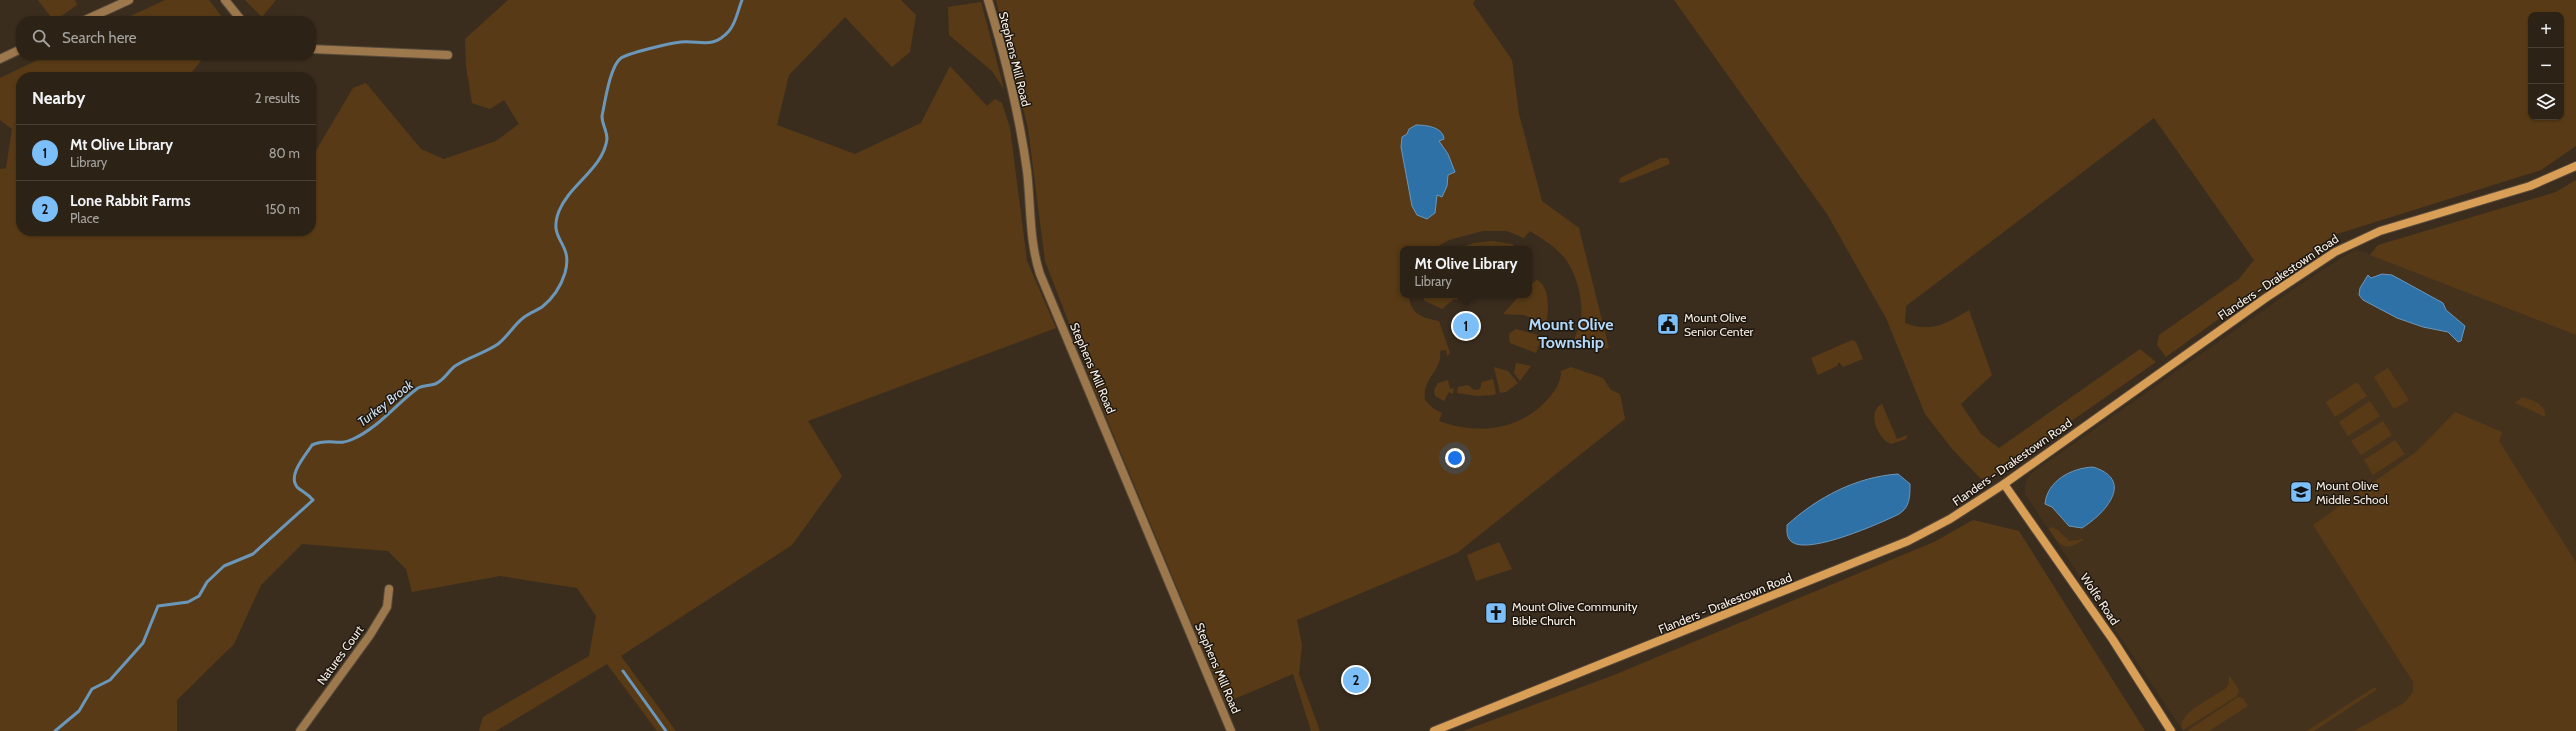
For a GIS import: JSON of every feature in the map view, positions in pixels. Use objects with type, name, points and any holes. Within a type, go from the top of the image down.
[{"type":"street","points":[[94,16],[129,0]]},
{"type":"street","points":[[225,0],[238,16]]},
{"type":"street","name":"Stephens Mill Road","points":[[988,0],[1008,74],[1024,149],[1034,248],[1040,274],[1231,731]]},
{"type":"street","points":[[316,49],[448,54]]},
{"type":"street","points":[[0,59],[16,51]]},
{"type":"street","name":"Flanders - Drakestown Road","points":[[1434,731],[1878,554],[1950,519],[2004,484],[2267,297],[2335,252],[2380,231],[2530,186],[2576,166]]},
{"type":"street","name":"Wolfe Road","points":[[2004,484],[2113,640],[2171,731]]},
{"type":"street","name":"Natures Court","points":[[300,731],[370,635],[387,607],[389,589]]},
{"type":"shaded area","points":[[38,0],[75,0],[77,5],[61,16],[50,16]]},
{"type":"shaded area","points":[[165,0],[209,0],[221,16],[131,16]]},
{"type":"shaded area","points":[[245,0],[276,0],[263,16],[261,16]]},
{"type":"shaded area","points":[[508,0],[901,0],[916,15],[910,52],[892,67],[845,17],[789,75],[777,125],[855,154],[921,123],[950,66],[987,106],[995,99],[1002,103],[1010,128],[1027,261],[1056,328],[808,421],[842,476],[792,545],[621,656],[676,731],[657,731],[607,664],[496,731],[479,731],[483,717],[589,656],[596,616],[577,588],[500,576],[412,592],[406,569],[388,551],[302,544],[261,585],[234,644],[177,700],[177,731],[0,731],[0,169],[6,168],[12,129],[0,120],[0,78],[38,60],[201,60],[192,72],[16,72],[16,236],[316,236],[316,151],[353,88],[366,83],[421,149],[444,159],[496,141],[519,124],[504,100],[490,109],[472,103],[466,66],[465,39]]},
{"type":"shaded area","points":[[996,0],[1475,0],[1473,4],[1512,60],[1519,114],[1542,201],[1579,228],[1609,348],[1598,350],[1575,339],[1581,317],[1580,298],[1576,279],[1562,255],[1551,245],[1530,231],[1524,238],[1507,231],[1483,231],[1449,240],[1438,246],[1400,246],[1400,298],[1410,298],[1414,311],[1427,318],[1439,321],[1450,353],[1447,356],[1446,350],[1440,351],[1440,358],[1436,369],[1426,385],[1425,400],[1434,409],[1442,413],[1439,421],[1453,425],[1482,429],[1511,424],[1536,410],[1547,400],[1559,383],[1561,371],[1571,367],[1603,378],[1611,390],[1620,394],[1625,419],[1457,553],[1297,620],[1302,645],[1299,674],[1320,731],[1311,731],[1293,674],[1225,703],[1094,388],[1045,261],[1028,128]]},
{"type":"shaded area","points":[[1674,0],[2576,0],[2576,146],[2541,170],[2334,235],[2166,357],[2157,345],[2159,335],[2239,279],[2254,260],[2154,118],[1906,306],[1905,323],[1923,327],[1938,326],[1969,310],[1992,375],[1961,404],[1981,434],[1999,448],[2140,349],[2156,362],[1984,482],[1953,450],[1925,414],[1886,318],[1827,214]]},
{"type":"shaded area","points":[[981,2],[1004,89],[992,71],[949,35],[948,7]]},
{"type":"shaded area","points":[[1661,158],[1668,158],[1670,164],[1622,183],[1619,182],[1620,178]]},
{"type":"shaded area","points":[[2576,180],[2576,335],[2370,255],[2378,245],[2556,192]]},
{"type":"shaded area","points":[[1492,241],[1512,244],[1514,246],[1465,246],[1474,243]]},
{"type":"shaded area","name":"Mount Olive Middle School","points":[[2356,249],[2576,335],[2576,715],[2479,731],[2183,731],[2025,494],[2025,484],[2029,475],[2308,279]]},
{"type":"shaded area","points":[[1536,280],[1541,283],[1546,292],[1548,312],[1546,323],[1524,315],[1503,314],[1517,298],[1532,298],[1532,284]]},
{"type":"shaded area","points":[[1423,298],[1459,298],[1457,300],[1454,299],[1442,309],[1425,301]]},
{"type":"shaded area","points":[[1516,329],[1542,336],[1536,353],[1510,343],[1509,334]]},
{"type":"shaded area","points":[[1852,340],[1856,342],[1863,359],[1843,367],[1839,362],[1837,366],[1818,375],[1811,358]]},
{"type":"shaded area","points":[[1516,363],[1531,366],[1520,381],[1514,373]]},
{"type":"shaded area","points":[[1494,367],[1508,371],[1518,383],[1506,392],[1500,393]]},
{"type":"shaded area","points":[[2388,368],[2409,400],[2394,409],[2374,377]]},
{"type":"shaded area","points":[[1493,379],[1496,393],[1494,395],[1477,396],[1457,393],[1458,387],[1468,385],[1474,390],[1480,389],[1482,382]]},
{"type":"shaded area","points":[[1448,380],[1450,389],[1454,388],[1453,394],[1449,392],[1444,401],[1435,396],[1434,390],[1438,383]]},
{"type":"shaded area","points":[[2357,382],[2367,396],[2335,417],[2326,402]]},
{"type":"shaded area","points":[[2522,397],[2538,403],[2544,409],[2545,417],[2515,403]]},
{"type":"shaded area","points":[[2370,401],[2380,416],[2348,436],[2339,422]]},
{"type":"shaded area","points":[[1882,404],[1897,439],[1908,435],[1906,439],[1891,444],[1882,437],[1878,431],[1874,419],[1877,408]]},
{"type":"shaded area","points":[[2455,412],[2502,432],[2499,441],[2576,562],[2576,731],[2354,731],[2404,703],[2413,692],[2413,682],[2313,525],[2416,452]]},
{"type":"shaded area","points":[[2383,421],[2392,435],[2361,455],[2351,441]]},
{"type":"shaded area","points":[[2395,440],[2405,454],[2373,475],[2364,460]]},
{"type":"shaded area","points":[[1973,520],[2019,531],[2145,731],[1463,731],[1614,675],[1934,542]]},
{"type":"shaded area","points":[[2051,527],[2058,530],[2069,541],[2085,539],[2073,546],[2064,546],[2060,544],[2053,535],[2049,529]]},
{"type":"shaded area","points":[[1499,542],[1512,569],[1476,581],[1467,555]]},
{"type":"shaded area","points":[[2229,675],[2239,690],[2237,696],[2183,730],[2182,724],[2184,718],[2197,706],[2226,688],[2229,683]]},
{"type":"shaded area","points":[[2373,688],[2376,688],[2376,690],[2314,731],[2307,731]]},
{"type":"shaded area","points":[[2238,697],[2243,698],[2248,706],[2209,731],[2187,731]]},
{"type":"water","points":[[1416,125],[1429,126],[1441,132],[1444,139],[1439,141],[1448,154],[1455,172],[1448,175],[1447,186],[1442,197],[1437,195],[1435,213],[1427,219],[1417,215],[1412,206],[1401,147],[1402,137],[1407,134],[1409,129]]},
{"type":"water","points":[[2382,274],[2392,275],[2443,303],[2446,310],[2465,326],[2461,341],[2458,342],[2448,332],[2423,327],[2397,318],[2363,300],[2359,295],[2360,288],[2368,275],[2371,278]]},
{"type":"water","points":[[2093,467],[2106,473],[2112,480],[2114,488],[2112,497],[2107,506],[2091,522],[2082,528],[2069,526],[2052,507],[2045,504],[2047,496],[2055,482],[2062,477],[2076,470]]},
{"type":"water","points":[[1898,474],[1910,484],[1907,505],[1899,514],[1862,530],[1829,541],[1801,545],[1792,542],[1789,538],[1787,534],[1787,525],[1825,497],[1838,490],[1867,479]]},
{"type":"waterway","name":"Turkey Brook","points":[[55,731],[79,711],[92,689],[110,680],[143,643],[158,606],[188,602],[199,596],[207,582],[224,566],[253,554],[313,500],[298,488],[294,478],[298,466],[312,445],[324,442],[347,441],[371,429],[418,388],[433,385],[444,378],[455,366],[498,344],[523,318],[542,307],[549,300],[561,283],[567,262],[564,247],[556,229],[556,221],[564,201],[593,168],[604,150],[607,139],[602,116],[608,85],[617,62],[625,56],[668,44],[681,42],[706,43],[717,40],[723,37],[731,28],[742,0]]},
{"type":"waterway","points":[[623,671],[666,731]]},
{"type":"place","name":"Mount Olive Senior Center","points":[[1668,324]]},
{"type":"place","name":"Mt Olive Library","points":[[1466,326]]},
{"type":"place","name":"Mount Olive Middle School","points":[[2301,492]]},
{"type":"place","name":"Mount Olive Community Bible Church","points":[[1496,613]]},
{"type":"place","name":"Lone Rabbit Farms","points":[[1356,680]]},
{"type":"district","name":"Mount Olive Township","points":[[1571,333]]}]
